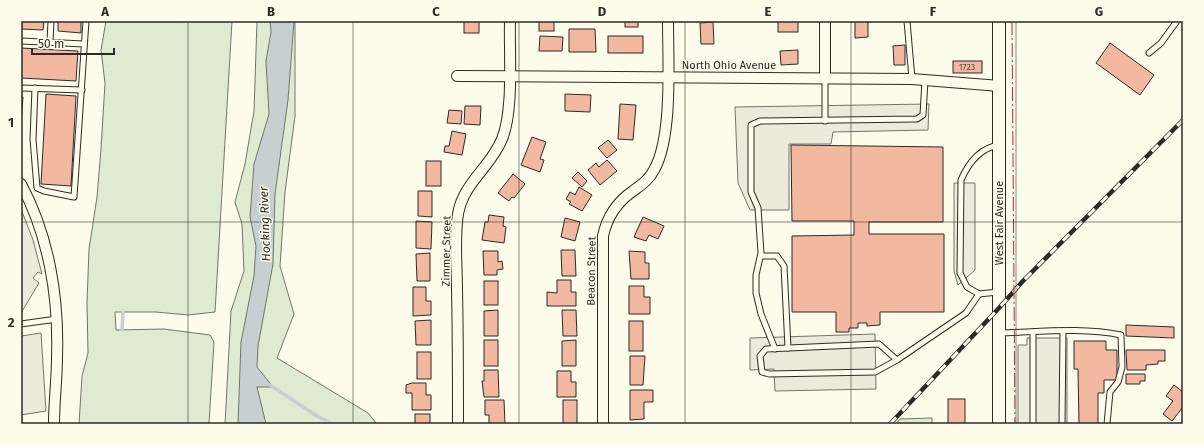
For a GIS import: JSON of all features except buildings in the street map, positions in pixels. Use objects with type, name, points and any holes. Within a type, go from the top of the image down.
[{"type":"street","name":"Zimmer Street","points":[[458,424],[456,245],[458,213],[469,187],[491,160],[502,139],[508,114],[510,21]]},
{"type":"street","name":"Beacon Street","points":[[603,424],[603,236],[605,227],[614,208],[649,178],[661,156],[664,141],[668,77],[668,21]]},
{"type":"street","points":[[825,21],[825,78]]},
{"type":"street","name":"West Fair Avenue","points":[[999,424],[1000,21]]},
{"type":"street","name":"North Ohio Avenue","points":[[457,76],[509,75],[912,79],[1000,86]]},
{"type":"street","points":[[21,184],[41,231],[51,270],[56,319],[57,358],[54,424]]},
{"type":"lane","points":[[50,42],[51,21]]},
{"type":"lane","points":[[26,194],[37,188],[50,193],[74,197],[86,21]]},
{"type":"lane","points":[[907,21],[912,79]]},
{"type":"lane","points":[[1149,53],[1177,21]]},
{"type":"lane","points":[[21,41],[84,44]]},
{"type":"lane","points":[[825,78],[825,121]]},
{"type":"lane","points":[[775,348],[761,314],[756,293],[756,275],[761,256],[758,208],[751,192],[751,125],[760,121],[917,119],[923,115],[925,80]]},
{"type":"lane","points":[[21,88],[82,90]]},
{"type":"lane","points":[[34,88],[34,139],[37,188]]},
{"type":"lane","points":[[999,292],[979,294],[967,287],[960,273],[961,180],[967,168],[976,156],[989,147],[1000,145]]},
{"type":"lane","points":[[761,256],[777,256],[784,266],[788,348]]},
{"type":"lane","points":[[897,360],[879,344],[775,348],[766,349],[760,356],[762,372],[769,374],[875,372],[897,360],[966,313],[979,294]]},
{"type":"lane","points":[[21,324],[56,319]]},
{"type":"lane","points":[[999,333],[1063,331],[1107,332],[1121,335],[1122,367],[1118,382],[1110,392],[1107,424]]},
{"type":"lane","points":[[1062,424],[1063,331]]},
{"type":"lane","points":[[1033,332],[1033,424]]},
{"type":"green space","points":[[106,21],[232,21],[215,312],[188,315],[156,312],[115,312],[116,330],[164,329],[210,335],[214,342],[209,424],[79,424],[82,376],[88,353],[87,303],[89,249],[97,197],[101,149],[105,83],[101,50]]},
{"type":"green space","points":[[257,21],[295,21],[295,116],[285,192],[280,266],[294,314],[277,358],[368,413],[377,424],[225,424],[231,311],[244,271],[242,224],[235,202],[245,164],[254,111]]},
{"type":"green space","points":[[932,418],[932,424],[896,424],[900,419]]},
{"type":"shaded area","points":[[929,104],[928,130],[833,132],[831,144],[789,144],[789,210],[750,210],[738,183],[735,107]]},
{"type":"shaded area","points":[[954,183],[975,183],[975,270],[958,285],[954,271]]},
{"type":"shaded area","points":[[21,209],[33,240],[42,274],[38,272],[33,278],[39,283],[21,313]]},
{"type":"shaded area","points":[[41,333],[46,411],[21,415],[21,336]]},
{"type":"shaded area","points":[[875,334],[876,389],[775,391],[774,369],[750,370],[750,338]]},
{"type":"shaded area","points":[[1027,338],[1067,338],[1067,424],[1018,424],[1018,345],[1027,345]]},
{"type":"water","name":"Hocking River","points":[[270,21],[294,21],[288,100],[275,194],[273,264],[258,346],[257,367],[273,387],[257,387],[266,424],[238,424],[241,342],[254,276],[256,246],[250,217],[254,164],[269,114],[266,61],[271,32]]},
{"type":"waterway","points":[[122,330],[123,312]]},
{"type":"waterway","points":[[270,385],[317,416],[333,424]]},
{"type":"railway","points":[[890,424],[1022,282],[1183,120]]},
{"type":"power","points":[[1012,21],[1015,424]]}]
